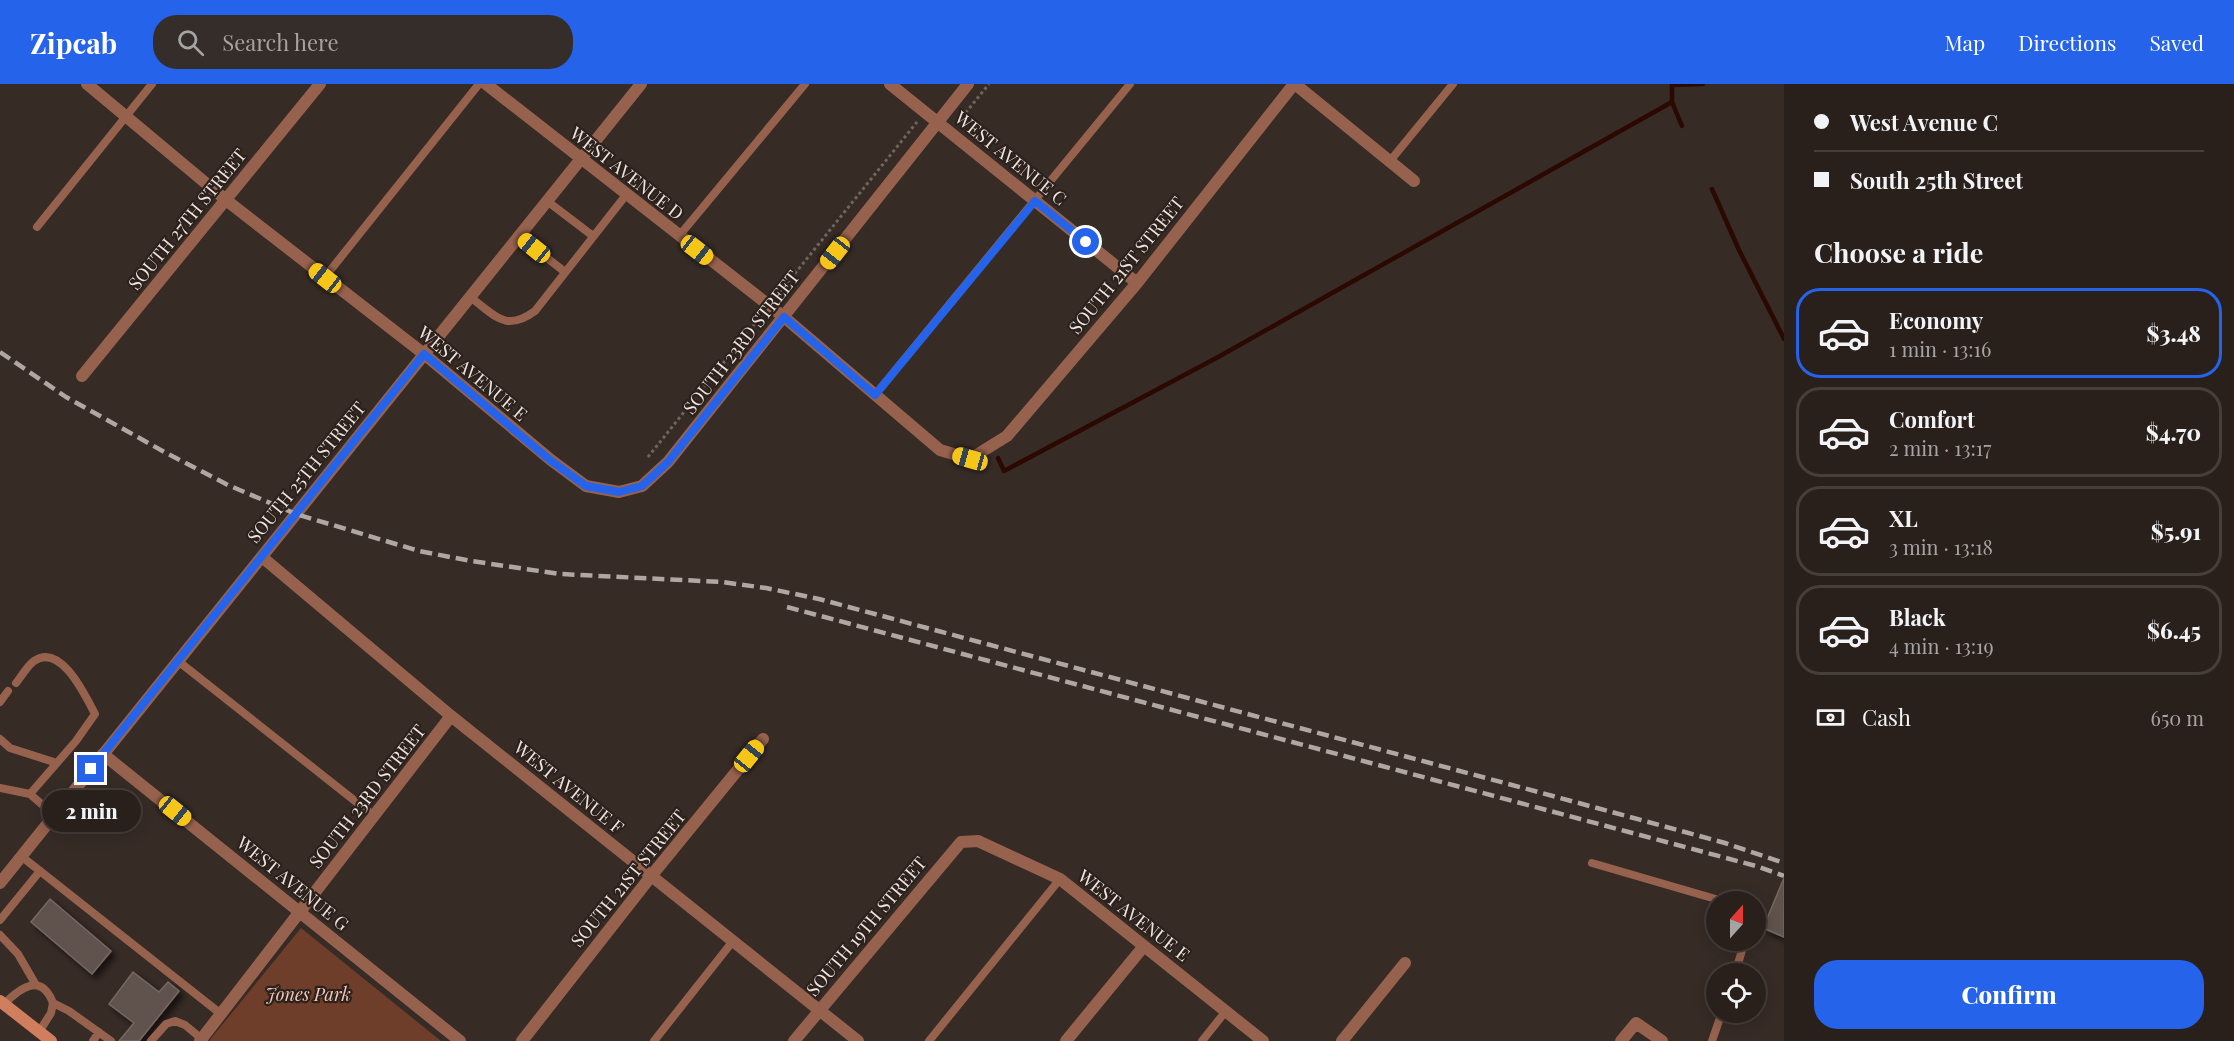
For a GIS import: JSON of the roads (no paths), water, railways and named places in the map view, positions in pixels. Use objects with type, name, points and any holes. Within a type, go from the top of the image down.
[{"type":"main road","points":[[2,1003],[43,1037]]},
{"type":"street","name":"WEST AVENUE E","points":[[87,84],[226,200],[424,354],[550,460],[586,486],[619,492]]},
{"type":"street","name":"SOUTH 27TH STREET","points":[[82,376],[320,84]]},
{"type":"street","name":"WEST AVENUE D","points":[[486,84],[784,317],[940,450],[970,459],[975,456]]},
{"type":"street","name":"SOUTH 25TH STREET","points":[[0,883],[641,84]]},
{"type":"street","name":"WEST AVENUE C","points":[[890,84],[1137,283]]},
{"type":"street","name":"SOUTH 23RD STREET","points":[[619,492],[642,486],[668,462],[968,84]]},
{"type":"street","points":[[1295,84],[1414,182]]},
{"type":"street","name":"SOUTH 21ST STREET","points":[[975,456],[1007,436],[1137,283],[1295,84]]},
{"type":"street","name":"WEST AVENUE F","points":[[262,557],[451,716],[858,1041]]},
{"type":"street","name":"SOUTH 23RD STREET","points":[[201,1040],[451,716]]},
{"type":"street","name":"SOUTH 21ST STREET","points":[[522,1041],[652,875],[763,739]]},
{"type":"street","name":"WEST AVENUE G","points":[[104,754],[460,1041]]},
{"type":"street","name":"WEST AVENUE E","points":[[969,840],[978,841],[1059,879],[1263,1041]]},
{"type":"street","name":"SOUTH 19TH STREET","points":[[794,1041],[961,842],[969,840]]},
{"type":"street","points":[[1065,1041],[1144,946]]},
{"type":"street","points":[[1342,1041],[1405,963]]},
{"type":"street","points":[[1621,1041],[1636,1023],[1662,1041]]},
{"type":"lane","points":[[37,227],[152,84]]},
{"type":"lane","points":[[325,278],[479,84]]},
{"type":"lane","points":[[679,236],[805,84]]},
{"type":"lane","points":[[875,395],[1130,84]]},
{"type":"lane","points":[[1390,161],[1453,84]]},
{"type":"lane","points":[[470,297],[502,321],[522,320],[535,310],[626,195]]},
{"type":"lane","points":[[547,201],[593,236]]},
{"type":"lane","points":[[519,236],[565,272]]},
{"type":"lane","points":[[16,683],[34,661],[43,658],[53,659],[66,666],[95,714],[76,741],[30,794]]},
{"type":"lane","points":[[178,661],[374,816]]},
{"type":"lane","points":[[0,702],[8,691]]},
{"type":"lane","points":[[0,739],[10,748],[57,763]]},
{"type":"lane","points":[[0,788],[30,794],[54,815]]},
{"type":"lane","points":[[21,856],[221,1014]]},
{"type":"lane","points":[[1592,863],[1706,896]]},
{"type":"lane","points":[[0,920],[40,871]]},
{"type":"lane","points":[[929,1041],[1059,879]]},
{"type":"lane","points":[[0,935],[18,954],[36,985],[51,997],[53,1003],[43,1037]]},
{"type":"lane","points":[[654,1041],[733,941]]},
{"type":"lane","points":[[2,1003],[21,988],[36,985]]},
{"type":"lane","points":[[53,1003],[69,1011],[111,1041]]},
{"type":"lane","points":[[1202,1041],[1226,1011]]},
{"type":"lane","points":[[155,1040],[166,1024],[175,1021],[185,1025],[201,1040]]},
{"type":"lane","points":[[1712,1041],[1718,1023]]},
{"type":"lane","points":[[93,1041],[99,1032]]},
{"type":"waterway","points":[[1682,126],[1672,102],[1672,85],[1703,84]]},
{"type":"waterway","points":[[998,458],[1004,471],[1220,356],[1672,102]]},
{"type":"waterway","points":[[1712,189],[1739,250],[1784,339]]},
{"type":"railway","points":[[0,352],[66,397],[228,485],[296,514],[419,551],[560,574],[722,582],[819,599],[1725,843],[1784,863]]},
{"type":"railway","points":[[787,607],[1756,866],[1784,876]]},
{"type":"park label","name":"Jones Park","points":[[308,994]]}]
